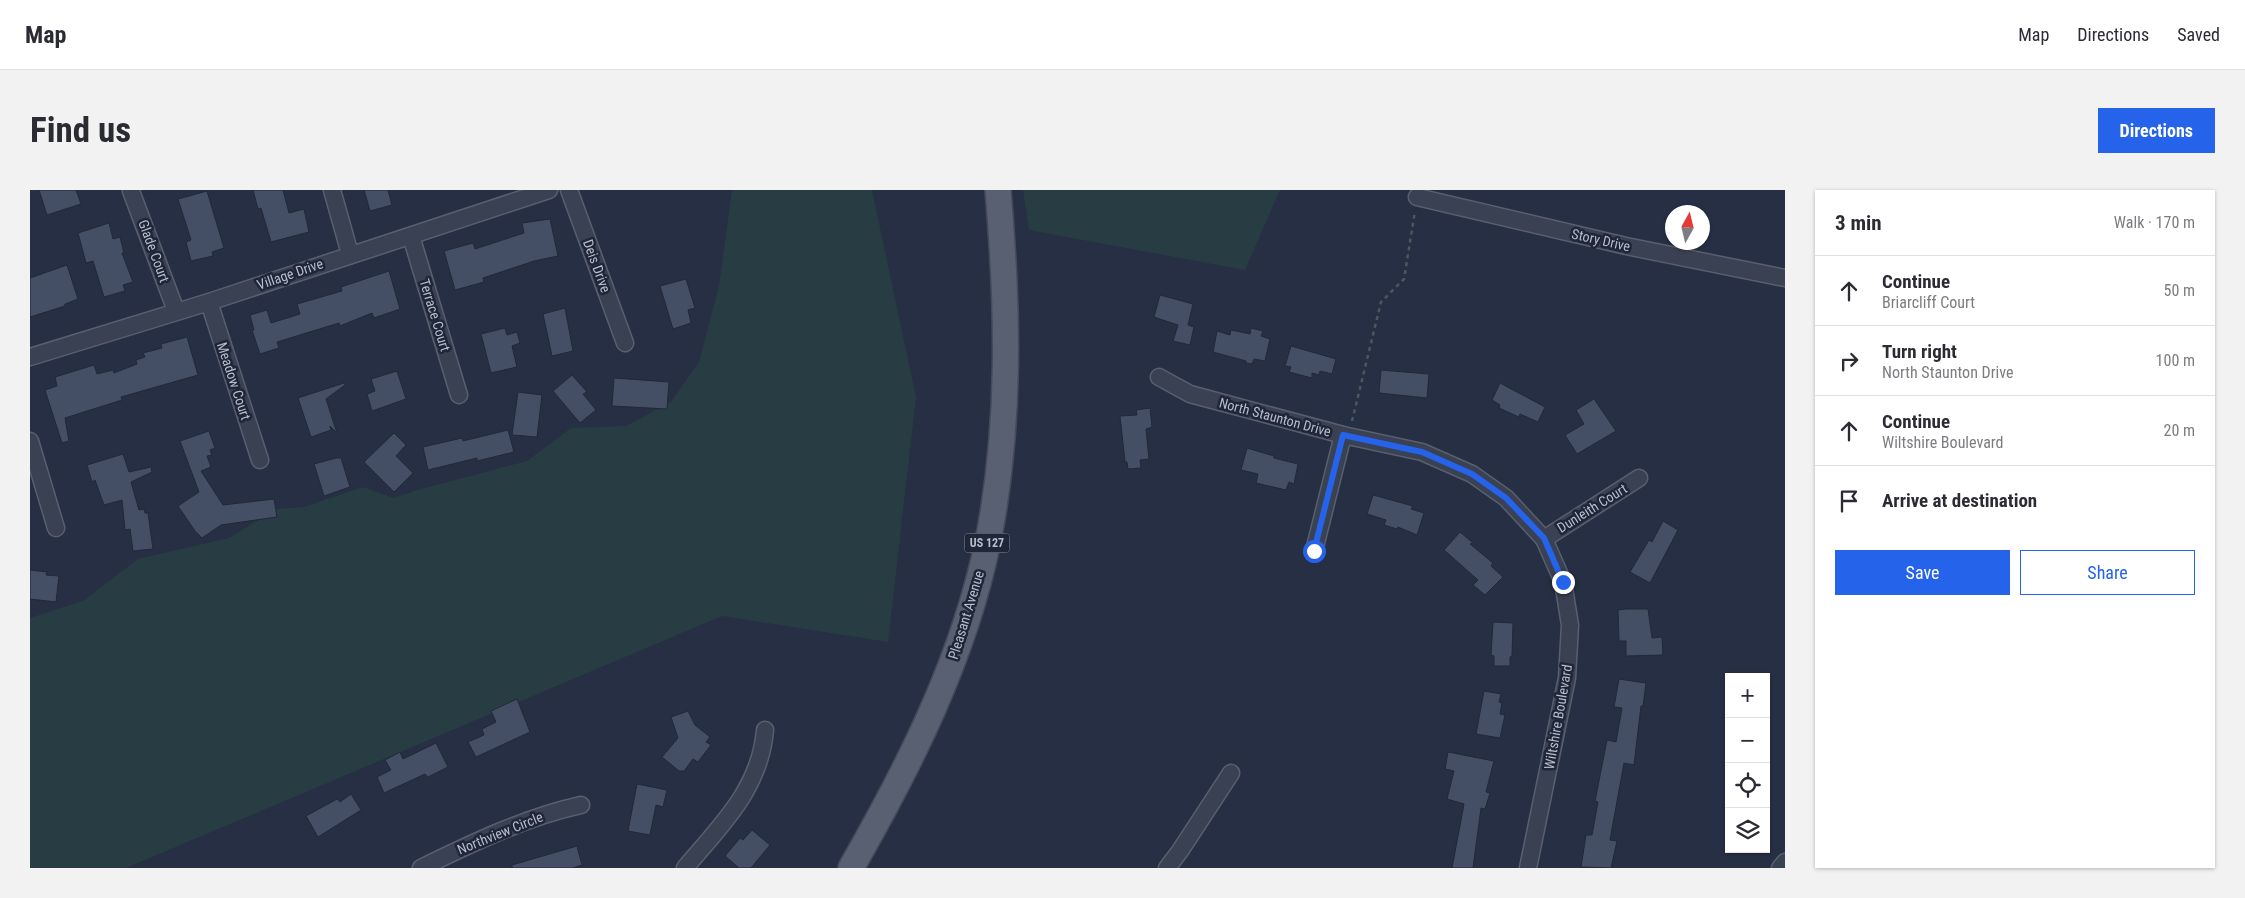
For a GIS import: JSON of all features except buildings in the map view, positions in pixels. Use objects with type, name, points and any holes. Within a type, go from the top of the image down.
[{"type":"main road","name":"Pleasant Avenue","points":[[851,868],[904,774],[932,712],[968,615],[987,542],[1000,463],[1006,388],[1005,283],[998,190]]},
{"type":"street","points":[[332,190],[350,254]]},
{"type":"street","name":"Village Drive","points":[[30,357],[209,302],[549,190]]},
{"type":"street","name":"Deis Drive","points":[[568,190],[625,343]]},
{"type":"street","name":"Glade Court","points":[[131,191],[176,311]]},
{"type":"street","name":"Story Drive","points":[[1417,197],[1626,246],[1785,278]]},
{"type":"street","name":"Terrace Court","points":[[411,236],[460,395]]},
{"type":"street","name":"Meadow Court","points":[[209,302],[260,460]]},
{"type":"street","name":"North Staunton Drive","points":[[1159,377],[1190,394],[1343,435],[1422,452],[1472,474],[1506,498],[1544,538]]},
{"type":"street","points":[[1314,551],[1343,435]]},
{"type":"street","points":[[30,441],[56,528]]},
{"type":"street","name":"Dunleith Court","points":[[1544,538],[1639,478]]},
{"type":"street","name":"Wiltshire Boulevard","points":[[1528,868],[1567,678],[1570,626],[1563,582],[1544,538]]},
{"type":"street","points":[[685,868],[744,796],[760,762],[764,748],[765,730]]},
{"type":"street","points":[[1167,868],[1231,773]]},
{"type":"street","name":"Northview Circle","points":[[421,868],[458,850],[555,811],[581,805]]},
{"type":"street","points":[[1780,868],[1785,862]]},
{"type":"path","points":[[1343,435],[1351,424],[1380,302],[1404,279],[1417,197]]},
{"type":"green space","points":[[732,190],[872,190],[916,397],[888,642],[722,616],[126,868],[30,868],[30,618],[83,601],[138,559],[229,538],[276,509],[304,507],[363,487],[393,498],[527,461],[571,428],[626,426],[671,402],[699,362],[719,286]]},
{"type":"green space","points":[[1023,190],[1280,190],[1245,270],[1029,230]]},
{"type":"route","points":[[1314,551],[1343,435],[1422,452],[1472,474],[1506,498],[1544,538],[1563,582]]}]
